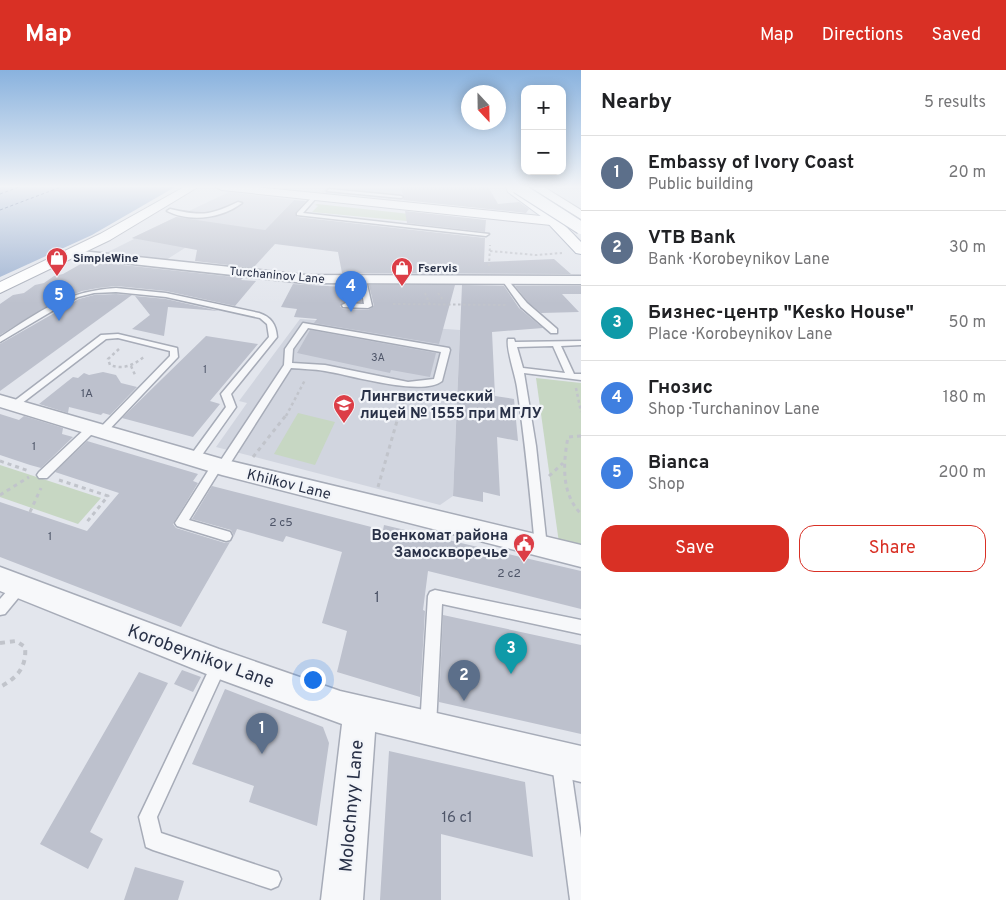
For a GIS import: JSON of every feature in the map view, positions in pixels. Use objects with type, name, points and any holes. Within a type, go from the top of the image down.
[{"type":"main road","points":[[0,288],[127,226]]},
{"type":"main road","points":[[74,253],[139,226]]},
{"type":"main road","points":[[555,226],[575,252]]},
{"type":"street","name":"Turchaninov Lane","points":[[74,253],[281,277],[363,280],[578,279]]},
{"type":"street","name":"Khilkov Lane","points":[[7,403],[193,459],[581,556]]},
{"type":"street","name":"Korobeynikov Lane","points":[[9,583],[220,664],[360,712],[571,762]]},
{"type":"street","name":"Molochnyy Lane","points":[[342,900],[360,712]]},
{"type":"lane","points":[[409,226],[486,234]]},
{"type":"lane","points":[[346,305],[368,306],[363,280]]},
{"type":"lane","points":[[506,280],[524,305],[554,330]]},
{"type":"lane","points":[[0,340],[64,302],[91,291],[117,289],[175,298],[259,315],[268,319],[273,327],[273,336],[226,394],[231,407],[193,459]]},
{"type":"lane","points":[[165,306],[175,298]]},
{"type":"lane","points":[[226,536],[181,523],[288,366],[290,349],[306,325],[446,350],[438,381],[408,384],[312,367],[288,366]]},
{"type":"lane","points":[[127,338],[136,330]]},
{"type":"lane","points":[[7,403],[99,340],[111,336],[170,348],[175,353],[174,357],[45,476]]},
{"type":"lane","points":[[542,547],[531,446],[519,370],[511,343],[581,343]]},
{"type":"lane","points":[[556,344],[571,376]]},
{"type":"lane","points":[[519,370],[581,378]]},
{"type":"lane","points":[[0,609],[9,583]]},
{"type":"lane","points":[[428,728],[435,596],[581,627]]},
{"type":"lane","points":[[220,664],[148,817],[153,840],[271,879]]},
{"type":"lane","points":[[571,762],[580,900]]},
{"type":"path","points":[[490,251],[536,255],[575,252]]},
{"type":"path","points":[[425,292],[430,304]]},
{"type":"path","points":[[393,304],[524,305]]},
{"type":"path","points":[[121,348],[108,359],[110,365],[125,367],[140,361]]},
{"type":"path","points":[[250,462],[287,414],[312,367]]},
{"type":"path","points":[[571,376],[577,391],[581,412]]},
{"type":"path","points":[[377,489],[408,384]]},
{"type":"path","points":[[581,436],[568,437],[563,463],[571,503],[581,514]]},
{"type":"path","points":[[0,461],[36,473],[0,495]]},
{"type":"path","points":[[30,512],[45,476],[108,496],[86,523]]},
{"type":"path","points":[[0,643],[16,641],[25,647],[27,657],[22,670],[12,682],[0,687]]},
{"type":"shaded area","points":[[158,226],[269,226],[260,235],[213,230],[166,260],[108,252],[134,239],[132,238]]},
{"type":"shaded area","name":"Лингвистический лицей № 1555 при МГЛУ","points":[[300,319],[460,330],[453,496],[440,505],[216,447],[247,403],[239,401]]},
{"type":"green space","points":[[456,226],[476,226],[480,228]]},
{"type":"green space","points":[[536,378],[581,383],[581,547],[559,543]]},
{"type":"green space","points":[[298,413],[335,422],[315,465],[274,454]]},
{"type":"green space","points":[[0,465],[101,498],[78,524],[0,497]]},
{"type":"water","points":[[0,226],[108,226],[92,235],[0,277]]},
{"type":"building","points":[[158,226],[236,226],[265,230],[269,226],[375,226],[485,238],[484,262],[554,259],[571,274],[342,273],[338,252],[275,244],[253,268],[195,261],[197,250],[132,238]]},
{"type":"building","points":[[431,226],[486,226],[485,232]]},
{"type":"building","points":[[86,261],[256,281],[235,306],[166,291],[116,286],[82,291],[54,302],[0,335],[0,304],[13,295],[24,293],[35,285],[44,283],[54,276],[63,274]]},
{"type":"building","points":[[293,284],[344,287],[344,285],[359,285],[362,302],[346,301],[340,306],[343,309],[368,310],[374,306],[369,285],[455,285],[439,344],[314,323],[317,319],[294,317],[297,309],[281,307]]},
{"type":"building","points":[[462,285],[504,286],[519,308],[543,328],[492,332],[495,396],[514,399],[518,441],[497,437],[500,496],[483,492],[483,502],[453,496]]},
{"type":"building","points":[[515,286],[581,286],[581,294],[562,294],[579,312],[541,313],[528,302]]},
{"type":"building","points":[[94,295],[132,295],[0,391],[0,344],[79,299]]},
{"type":"building","points":[[135,296],[166,299],[219,311],[168,307],[164,336],[132,329],[150,315]]},
{"type":"building","points":[[310,330],[436,353],[430,377],[391,370],[390,373],[297,353]]},
{"type":"building","points":[[206,336],[258,344],[210,401],[220,404],[193,437],[122,418]]},
{"type":"building","points":[[103,372],[116,375],[121,383],[137,387],[110,415],[103,413],[101,415],[69,407],[68,413],[39,404],[73,377],[78,378],[84,373],[89,375]]},
{"type":"building","points":[[0,414],[19,420],[24,416],[63,428],[62,434],[73,437],[41,468],[30,465],[0,455]]},
{"type":"building","points":[[87,441],[198,474],[193,481],[198,483],[173,524],[176,528],[225,543],[230,542],[181,627],[0,557],[0,502],[87,531],[119,493],[55,472]]},
{"type":"building","points":[[212,486],[383,530],[384,525],[581,571],[581,609],[428,571],[423,610],[425,611],[420,697],[337,672],[347,631],[322,623],[342,552],[286,536],[283,542],[237,529],[234,536],[231,530],[192,519]]},
{"type":"building","points":[[443,615],[581,645],[581,734],[439,702]]},
{"type":"building","points":[[182,670],[201,677],[193,692],[174,684]]},
{"type":"building","points":[[139,672],[168,683],[90,832],[103,839],[88,869],[40,844]]},
{"type":"building","points":[[225,689],[323,727],[329,743],[317,826],[249,802],[254,786],[192,764]]},
{"type":"building","points":[[389,751],[525,782],[533,857],[441,834],[441,900],[380,900]]},
{"type":"building","points":[[135,867],[184,881],[178,900],[124,900]]},
{"type":"place","name":"SimpleWine","points":[[57,277]]},
{"type":"place","name":"Fservis","points":[[402,287]]},
{"type":"place","name":"Гнозис","points":[[351,312]]},
{"type":"place","name":"Bianca","points":[[59,321]]},
{"type":"place","name":"Лингвистический лицей № 1555 при МГЛУ","points":[[344,424]]},
{"type":"place","name":"Военкомат района Замоскворечье","points":[[524,563]]},
{"type":"place","name":"Бизнес-центр \"Kesko House\"","points":[[511,674]]},
{"type":"place","name":"VTB Bank","points":[[464,701]]},
{"type":"place","name":"Embassy of Ivory Coast","points":[[262,754]]}]
